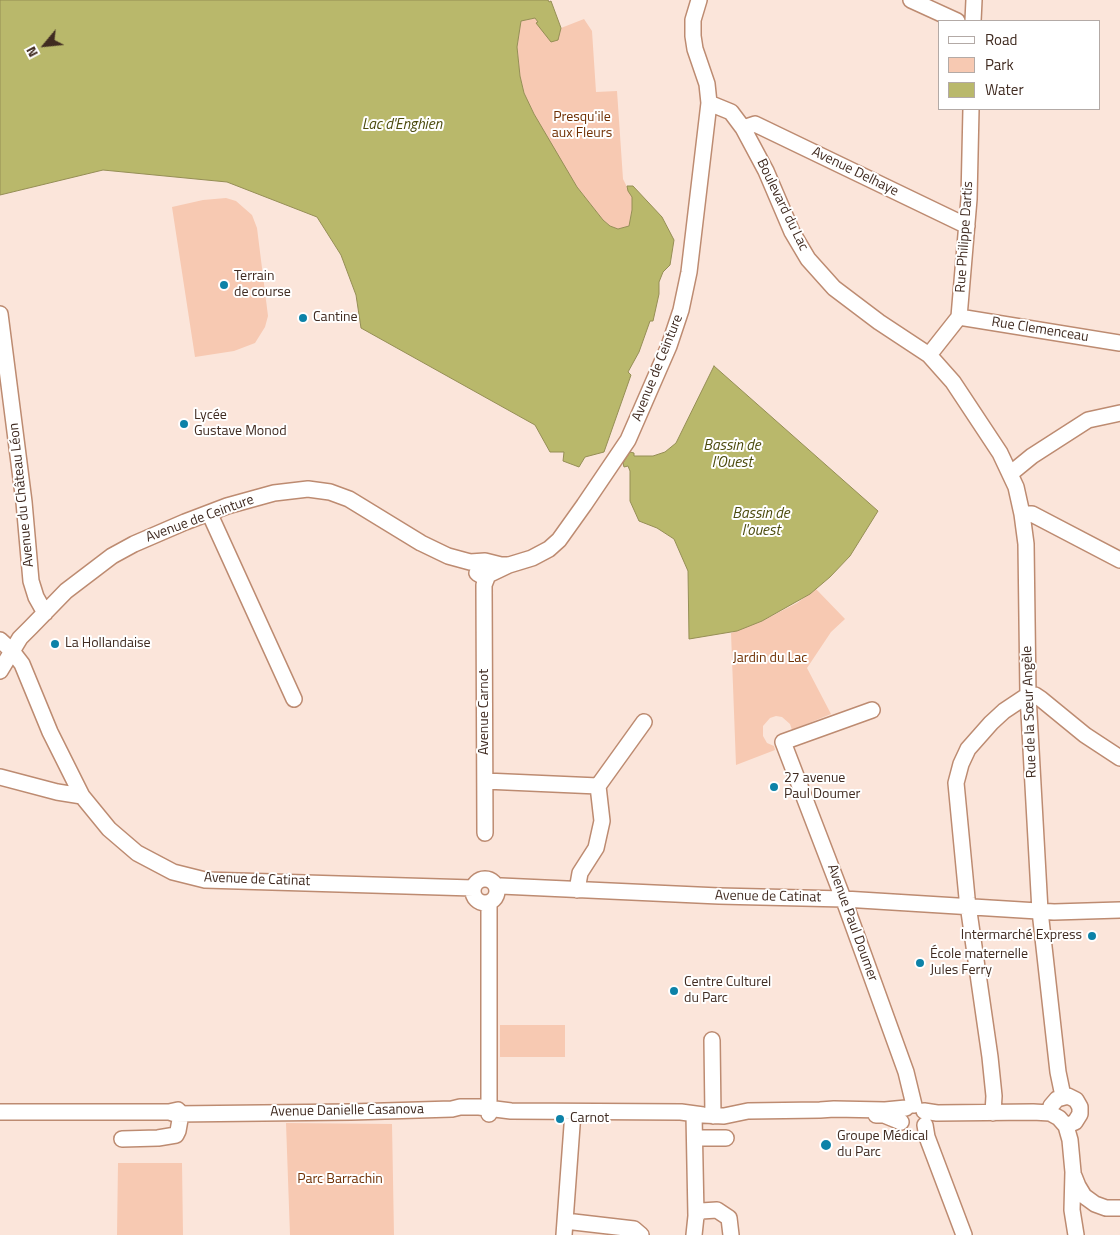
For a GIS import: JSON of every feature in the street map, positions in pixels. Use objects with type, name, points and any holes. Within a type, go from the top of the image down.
[{"type":"street","points":[[699,0],[693,20],[693,36],[695,49],[707,84],[708,110],[740,124]]},
{"type":"street","points":[[911,0],[955,20]]},
{"type":"street","points":[[973,20],[974,0]]},
{"type":"street","name":"Avenue de Ceinture","points":[[45,614],[96,574],[148,544],[239,508],[286,496],[308,494],[328,496],[343,502],[442,560],[483,570],[509,565],[539,555],[549,549],[559,540],[620,454],[632,433],[669,346],[684,296],[691,259],[708,110]]},
{"type":"street","name":"Rue Philippe Dartis","points":[[959,317],[967,226],[971,110]]},
{"type":"street","name":"Avenue Delhaye","points":[[740,124],[756,124],[967,226]]},
{"type":"street","name":"Boulevard du Lac","points":[[740,124],[766,171],[792,232],[808,259],[834,288],[879,322],[929,355]]},
{"type":"street","points":[[929,355],[959,317]]},
{"type":"street","name":"Rue Clemenceau","points":[[959,317],[1120,343]]},
{"type":"street","name":"Avenue du Château Léon","points":[[1,324],[24,502],[31,581],[36,597],[45,614]]},
{"type":"street","name":"Rue de la Sœur Angèle","points":[[929,355],[953,382],[1000,453],[1016,487],[1022,514],[1026,544],[1028,696],[1040,911],[1058,1072],[1063,1096]]},
{"type":"street","points":[[1010,474],[1032,456],[1088,420],[1120,413]]},
{"type":"street","name":"Avenue de Ceinture","points":[[0,671],[20,638],[66,591],[112,556],[134,544],[216,510],[258,497],[287,491],[321,490],[340,495],[421,543],[442,553],[470,562],[483,570]]},
{"type":"street","points":[[1022,514],[1032,514],[1120,560]]},
{"type":"street","points":[[212,518],[294,699]]},
{"type":"street","name":"Avenue Carnot","points":[[483,570],[485,833]]},
{"type":"street","points":[[0,640],[12,651]]},
{"type":"street","name":"Avenue de Catinat","points":[[12,651],[22,664],[50,732],[82,796],[109,829],[138,853],[173,872],[205,880],[473,888],[478,880],[487,878],[495,883],[497,887],[844,899],[1040,911],[1120,910]]},
{"type":"street","points":[[993,1113],[994,1096],[990,1057],[969,907],[956,783],[961,764],[968,749],[991,723],[1014,704],[1028,696],[1040,698],[1085,735],[1120,758]]},
{"type":"street","name":"Avenue Paul Doumer","points":[[872,710],[783,742],[844,899],[906,1072],[914,1114],[927,1137],[964,1235]]},
{"type":"street","points":[[577,890],[580,873],[596,848],[602,821],[598,786],[644,722]]},
{"type":"street","points":[[0,777],[57,792],[82,796]]},
{"type":"street","points":[[485,781],[598,786]]},
{"type":"street","points":[[473,888],[474,897],[482,903],[488,903],[496,898],[497,887]]},
{"type":"street","points":[[488,903],[489,1111]]},
{"type":"street","points":[[712,1040],[713,1112]]},
{"type":"street","points":[[1066,1126],[1072,1124],[1078,1118],[1080,1107],[1072,1097],[1063,1096],[1053,1102],[1050,1113],[1059,1118],[1066,1126],[1070,1140],[1073,1172],[1072,1210],[1076,1235]]},
{"type":"street","name":"Avenue Danielle Casanova","points":[[2,1112],[175,1113],[174,1110],[232,1110],[241,1112],[352,1112],[452,1109],[461,1113],[511,1111],[687,1113],[689,1109],[713,1112],[834,1109],[885,1110],[914,1114],[1050,1113]]},
{"type":"street","points":[[573,1112],[565,1228],[634,1229],[641,1235]]},
{"type":"street","points":[[122,1139],[158,1138],[176,1135],[178,1131],[175,1113]]},
{"type":"street","points":[[687,1113],[695,1138],[696,1216],[694,1235]]},
{"type":"street","points":[[695,1138],[726,1138]]},
{"type":"street","points":[[1073,1172],[1078,1186],[1084,1196],[1090,1201],[1100,1206],[1120,1208]]},
{"type":"street","points":[[696,1216],[701,1211],[717,1210],[729,1218],[731,1235]]},
{"type":"green space","name":"Presqu'ile aux Fleurs","points":[[535,18],[558,39],[561,28],[584,19],[592,31],[596,92],[617,91],[623,179],[632,197],[629,226],[618,229],[610,226],[603,220],[577,187],[556,154],[524,93],[517,47],[521,21]]},
{"type":"green space","name":"Terrain de course","points":[[226,198],[236,201],[252,215],[257,228],[268,316],[265,327],[255,343],[234,351],[195,357],[172,207],[203,200]]},
{"type":"green space","name":"Jardin du Lac","points":[[816,589],[845,619],[831,632],[807,668],[831,714],[792,730],[790,724],[782,717],[770,718],[763,726],[763,736],[767,743],[774,746],[775,750],[736,765],[731,633],[762,621],[797,603]]},
{"type":"green space","points":[[500,1025],[565,1025],[565,1057],[500,1057]]},
{"type":"green space","name":"Parc Barrachin","points":[[286,1123],[392,1124],[394,1235],[290,1235]]},
{"type":"green space","points":[[118,1163],[182,1163],[183,1235],[117,1235]]},
{"type":"water","name":"Lac d'Enghien","points":[[0,0],[551,1],[561,28],[558,40],[551,42],[536,23],[538,22],[535,18],[521,21],[517,47],[524,93],[534,114],[577,187],[603,220],[610,226],[618,229],[629,226],[632,197],[627,186],[633,186],[662,217],[674,240],[670,265],[663,272],[659,282],[659,294],[653,321],[650,321],[639,352],[628,372],[631,375],[604,452],[585,457],[579,467],[563,461],[564,452],[550,452],[535,425],[361,328],[356,295],[341,255],[317,217],[227,182],[103,170],[0,195]]},
{"type":"water","name":"Bassin de l'Ouest","points":[[714,366],[878,511],[850,556],[810,594],[762,621],[737,631],[689,639],[688,571],[674,539],[657,528],[639,521],[630,501],[630,471],[628,466],[624,467],[623,463],[630,452],[634,453],[634,456],[653,456],[665,452],[676,443]]},
{"type":"place","name":"Terrain de course","points":[[224,285]]},
{"type":"place","name":"Cantine","points":[[303,318]]},
{"type":"place","name":"Lycée Gustave Monod","points":[[184,424]]},
{"type":"place","name":"La Hollandaise","points":[[55,644]]},
{"type":"place","name":"27 avenue Paul Doumer","points":[[774,787]]},
{"type":"place","name":"Intermarché Express","points":[[1092,936]]},
{"type":"place","name":"École maternelle Jules Ferry","points":[[920,963]]},
{"type":"place","name":"Centre Culturel du Parc","points":[[674,991]]},
{"type":"place","name":"Carnot","points":[[560,1119]]},
{"type":"place","name":"Groupe Médical du Parc","points":[[826,1145]]},
{"type":"water label","name":"Bassin de l'ouest","points":[[761,522]]}]
